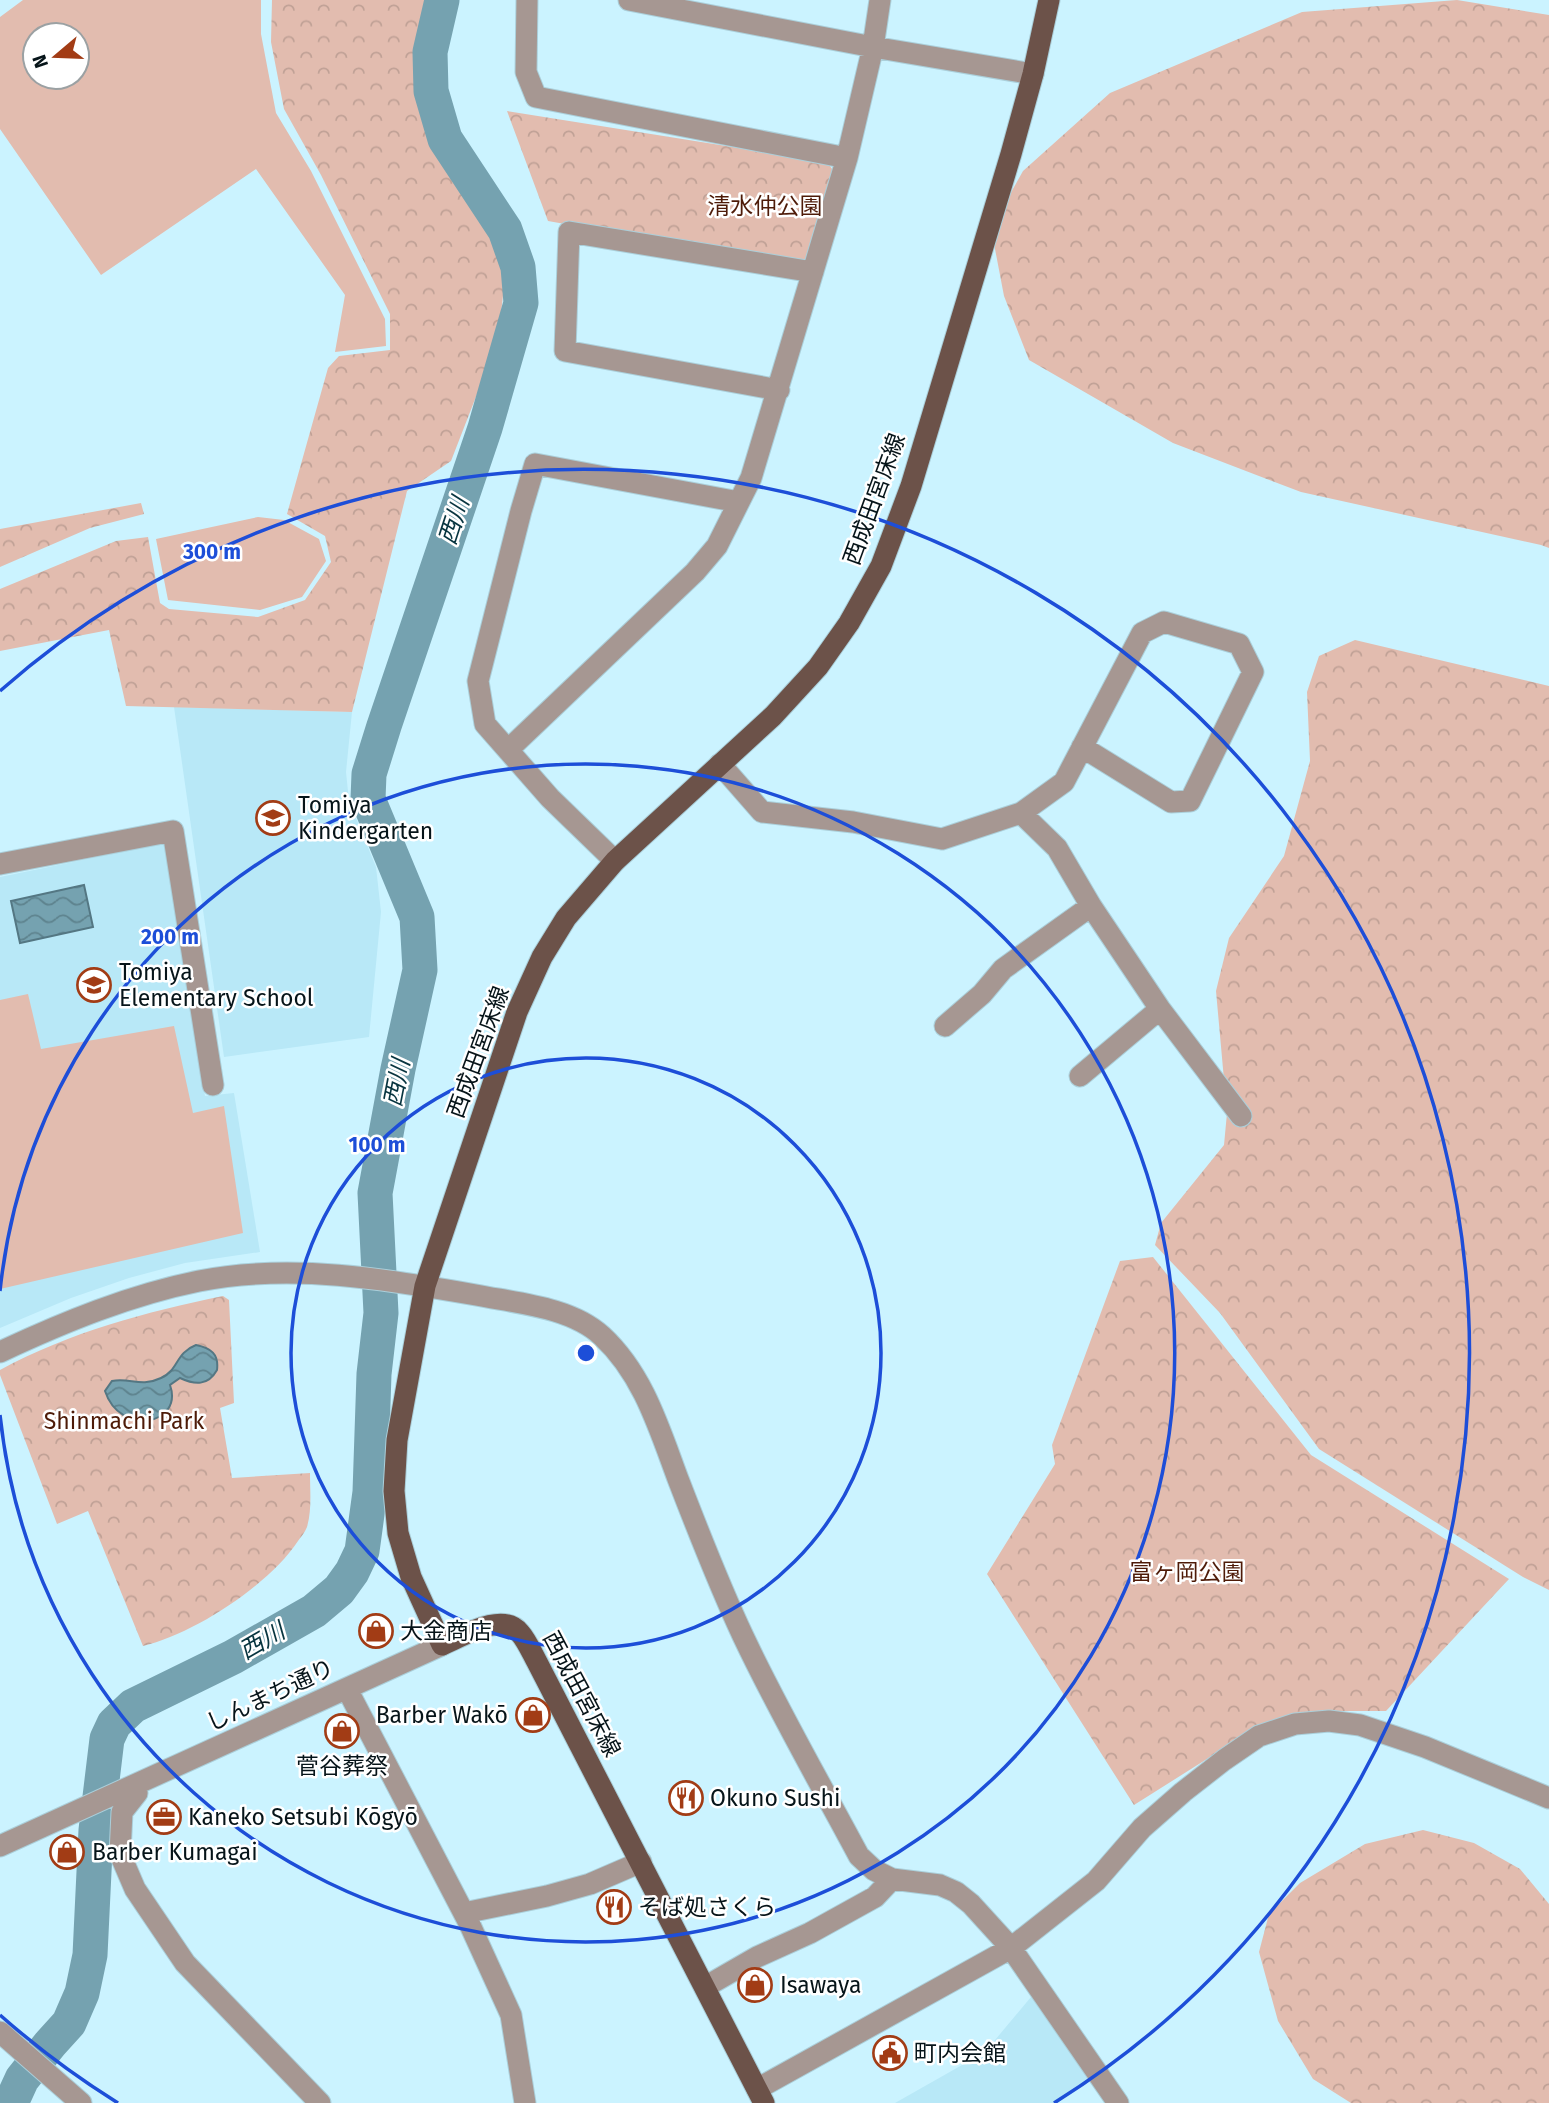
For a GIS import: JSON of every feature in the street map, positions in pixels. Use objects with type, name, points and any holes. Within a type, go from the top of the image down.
[{"type":"main road","name":"西成田宮床線","points":[[760,2096],[519,1631],[508,1623],[494,1623],[442,1645],[411,1577],[398,1533],[394,1491],[397,1440],[425,1286],[517,1012],[542,957],[566,918],[615,861],[773,716],[818,667],[849,623],[881,566],[911,486],[1033,74],[1049,0]]},
{"type":"street","points":[[527,0],[526,72],[536,97],[847,158]]},
{"type":"street","points":[[629,0],[873,47],[1033,74]]},
{"type":"street","points":[[509,749],[695,572],[718,546],[751,478],[779,390],[847,158],[873,47],[880,0]]},
{"type":"street","points":[[779,390],[565,351],[569,232],[813,272]]},
{"type":"street","points":[[615,861],[550,798],[485,724],[478,681],[535,464],[739,502]]},
{"type":"street","points":[[720,764],[762,812],[853,822],[942,839],[1021,813],[1064,782],[1082,747],[1142,633],[1164,622],[1239,644],[1253,672],[1190,801],[1171,802],[1082,747]]},
{"type":"street","points":[[1021,813],[1057,848],[1091,906],[1160,1009],[1241,1116]]},
{"type":"street","points":[[0,864],[173,831],[213,1085]]},
{"type":"street","points":[[945,1026],[982,994],[1003,969],[1091,906]]},
{"type":"street","points":[[1080,1076],[1160,1009]]},
{"type":"street","points":[[0,1352],[63,1322],[134,1298],[200,1281],[300,1273],[425,1286],[532,1306],[572,1317],[601,1334],[628,1366],[648,1399],[705,1547],[743,1635],[859,1856],[874,1870],[892,1878],[940,1885],[956,1892],[971,1904],[1011,1948],[1118,2103]]},
{"type":"street","name":"しんまち通り","points":[[0,1846],[442,1645]]},
{"type":"street","points":[[347,1689],[464,1913],[511,2015],[525,2103]]},
{"type":"street","points":[[760,2096],[1011,1948],[1096,1881],[1142,1828],[1183,1792],[1259,1736],[1295,1724],[1329,1721],[1360,1725],[1425,1747],[1549,1798]]},
{"type":"street","points":[[127,1789],[137,1793],[122,1812],[120,1854],[135,1889],[184,1963],[320,2103]]},
{"type":"street","points":[[464,1913],[590,1884],[641,1862]]},
{"type":"street","points":[[705,1987],[757,1957],[810,1933],[875,1897],[892,1878]]},
{"type":"street","points":[[4,2036],[81,2103]]},
{"type":"shaded area","name":"Tomiya Kindergarten","points":[[174,707],[352,712],[346,772],[349,801],[376,867],[381,912],[369,1037],[224,1057]]},
{"type":"shaded area","name":"Tomiya Elementary School","points":[[165,843],[205,1096],[234,1093],[260,1252],[185,1263],[129,1278],[71,1298],[0,1328],[0,877]]},
{"type":"shaded area","points":[[1031,1997],[1091,2078],[1055,2103],[895,2103],[985,2052]]},
{"type":"green space","points":[[23,0],[261,0],[261,34],[276,113],[311,171],[385,319],[386,346],[335,352],[345,295],[256,169],[101,275],[0,129],[0,17]]},
{"type":"green space","points":[[272,0],[427,0],[414,51],[429,130],[478,205],[506,269],[498,340],[451,461],[407,491],[352,712],[126,706],[109,630],[0,651],[0,589],[116,541],[148,537],[160,603],[169,609],[258,617],[305,600],[331,562],[325,536],[287,514],[328,368],[339,356],[390,350],[390,314],[321,175],[284,109],[271,42]]},
{"type":"green space","points":[[1457,0],[1549,15],[1549,548],[1301,492],[1173,443],[1029,360],[1004,296],[991,228],[1023,171],[1110,93],[1302,12]]},
{"type":"green space","name":"清水仲公園","points":[[507,111],[827,162],[835,173],[807,267],[548,221]]},
{"type":"green space","points":[[141,503],[144,514],[90,528],[0,567],[0,529]]},
{"type":"green space","points":[[258,517],[284,520],[319,539],[326,561],[302,597],[260,610],[168,600],[156,539]]},
{"type":"green space","points":[[1355,640],[1549,686],[1549,1590],[1523,1577],[1319,1449],[1220,1313],[1155,1245],[1161,1223],[1224,1145],[1227,1113],[1216,991],[1229,938],[1284,856],[1310,761],[1307,692],[1319,656]]},
{"type":"green space","points":[[28,994],[41,1049],[174,1026],[193,1113],[224,1106],[243,1233],[0,1289],[0,1000]]},
{"type":"green space","name":"富ヶ岡公園","points":[[1153,1257],[1311,1455],[1509,1579],[1386,1711],[1341,1711],[1256,1728],[1134,1805],[987,1574],[1055,1464],[1052,1445],[1120,1261]]},
{"type":"green space","name":"Shinmachi Park","points":[[223,1296],[229,1300],[234,1403],[220,1408],[232,1478],[310,1473],[309,1520],[304,1533],[285,1558],[250,1590],[185,1631],[143,1646],[88,1511],[57,1524],[0,1370],[81,1334],[166,1309]]},
{"type":"green space","points":[[1423,1830],[1474,1843],[1520,1869],[1549,1904],[1549,2103],[1351,2103],[1313,2079],[1278,2021],[1259,1952],[1269,1914],[1300,1883],[1365,1844]]},
{"type":"water","points":[[84,885],[93,927],[20,943],[11,901]]},
{"type":"water","points":[[196,1345],[213,1353],[217,1360],[217,1370],[210,1379],[201,1383],[180,1378],[170,1385],[172,1399],[168,1409],[160,1417],[136,1420],[123,1415],[113,1406],[105,1391],[112,1381],[147,1382],[161,1378],[171,1371],[184,1352]]},
{"type":"waterway","name":"西川","points":[[11,2103],[22,2079],[69,2023],[82,1993],[90,1955],[96,1830],[107,1739],[114,1724],[133,1706],[233,1657],[314,1611],[339,1590],[362,1551],[370,1492],[374,1374],[381,1313],[375,1193],[420,970],[417,917],[368,799],[369,774],[485,428],[521,303],[518,267],[505,230],[445,139],[431,91],[430,52],[442,0]]},
{"type":"place","name":"Tomiya Kindergarten","points":[[273,818]]},
{"type":"place","name":"Tomiya Elementary School","points":[[94,985]]},
{"type":"place","name":"大金商店","points":[[376,1631]]},
{"type":"place","name":"Barber Wakō","points":[[533,1715]]},
{"type":"place","name":"菅谷葬祭","points":[[342,1731]]},
{"type":"place","name":"Okuno Sushi","points":[[686,1798]]},
{"type":"place","name":"Kaneko Setsubi Kōgyō","points":[[164,1817]]},
{"type":"place","name":"Barber Kumagai","points":[[67,1852]]},
{"type":"place","name":"そば処さくら","points":[[614,1907]]},
{"type":"place","name":"Isawaya","points":[[755,1985]]},
{"type":"place","name":"町内会館","points":[[890,2053]]}]
